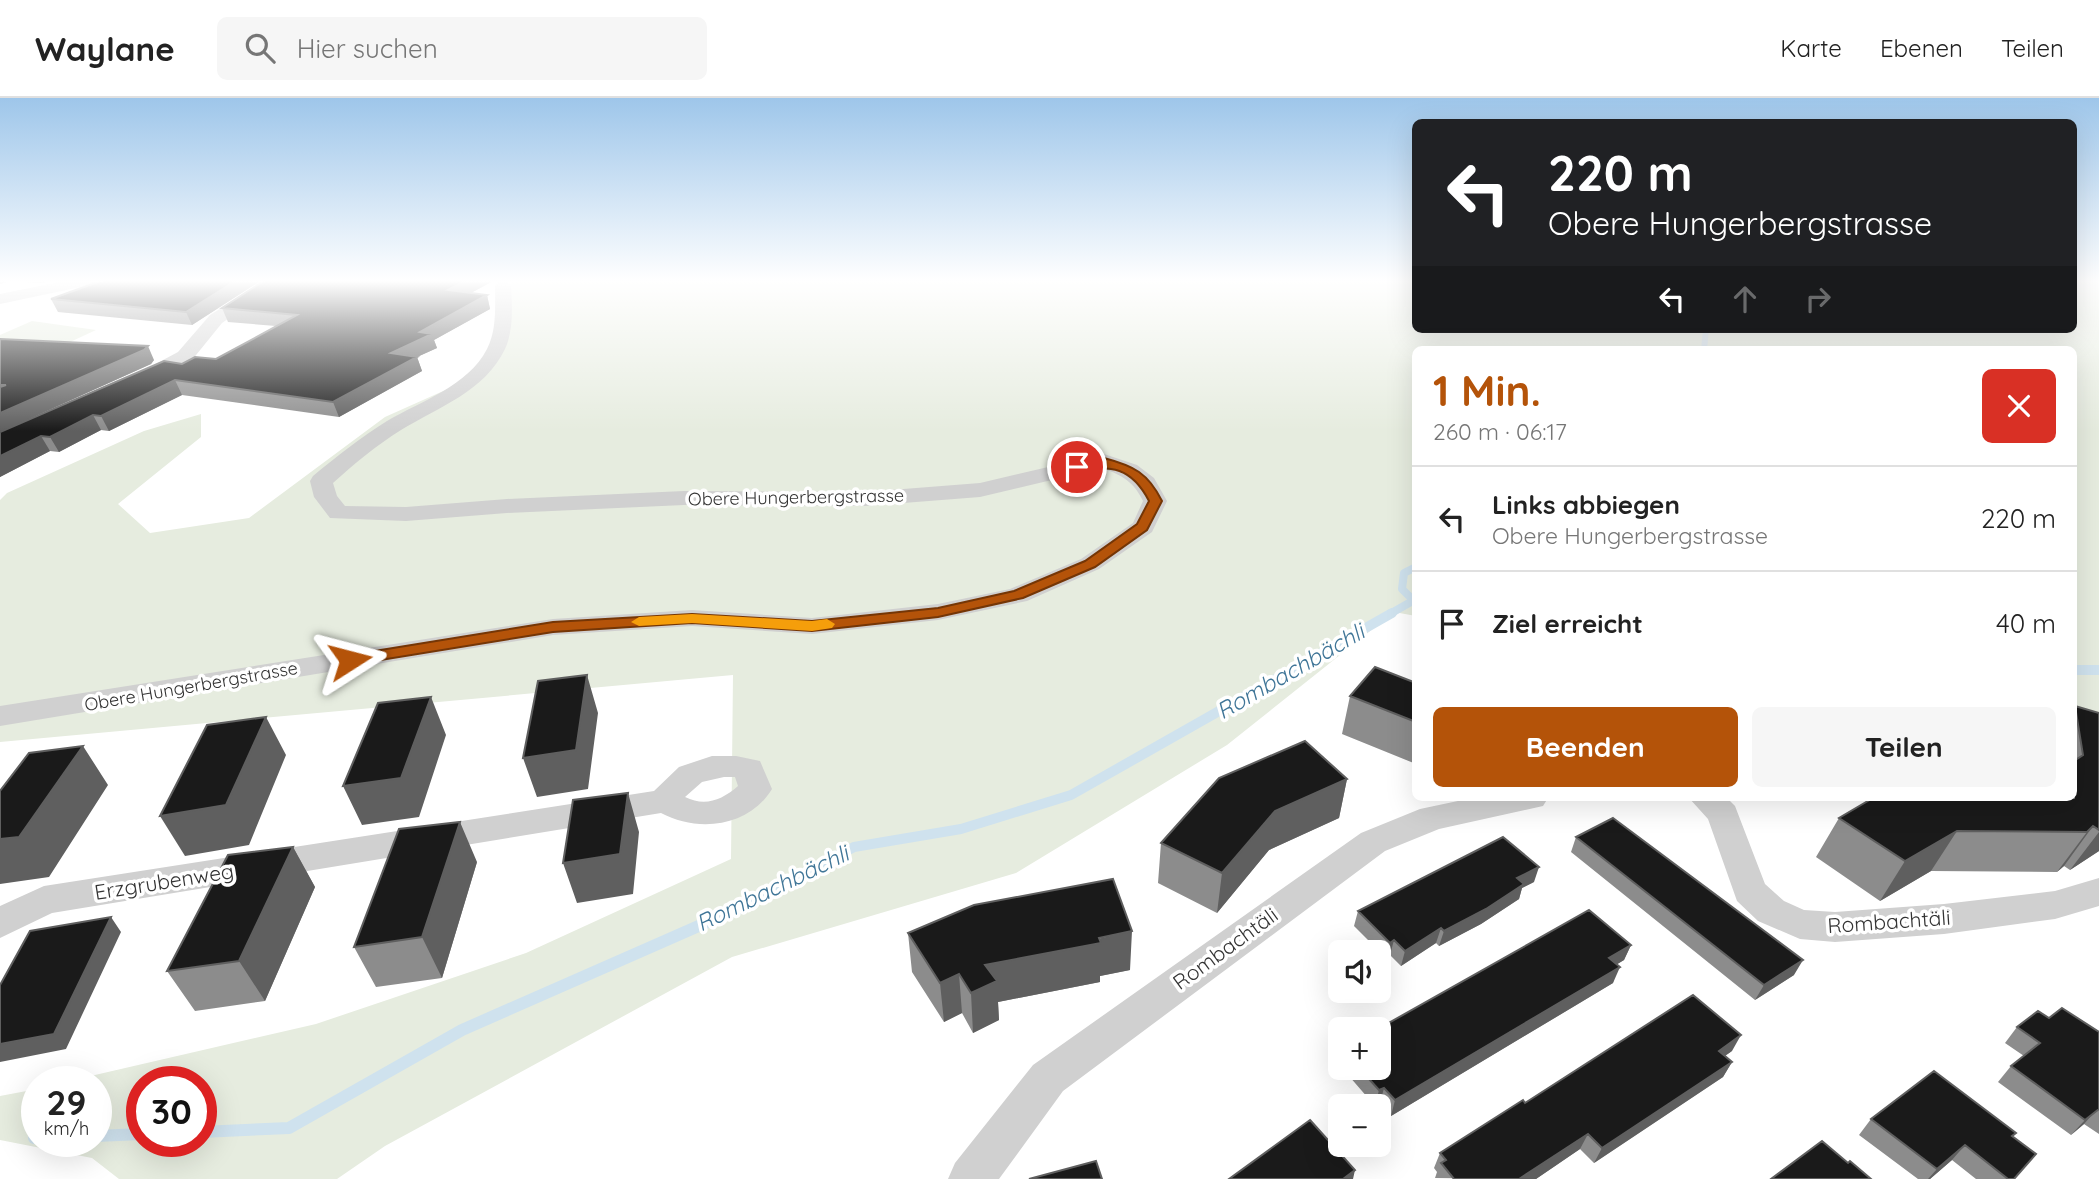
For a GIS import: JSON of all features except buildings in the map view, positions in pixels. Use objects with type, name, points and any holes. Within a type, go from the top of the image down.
[{"type":"street","points":[[125,387],[185,356],[206,330]]},
{"type":"street","name":"Obere Hungerbergstrasse","points":[[0,716],[553,627],[692,618],[812,626],[938,612],[1018,595],[1090,564],[1143,527],[1156,501],[1146,482],[1129,470],[1104,461],[980,490],[864,499],[684,498],[507,506],[406,514],[338,513],[326,497],[321,481],[392,427],[457,390],[486,365],[496,349],[502,330]]},
{"type":"street","name":"Erzgrubenweg","points":[[0,923],[44,900],[665,801]]},
{"type":"street","name":"Rombachtäli","points":[[971,1179],[1048,1078],[1373,842],[1432,818],[1516,801]]},
{"type":"street","name":"Rombachtäli","points":[[1709,801],[1723,814],[1750,891],[1771,911],[1800,924],[1835,927],[1944,919],[2055,905],[2099,892]]},
{"type":"shaded area","points":[[10,330],[95,330],[55,349],[0,345],[0,335]]},
{"type":"shaded area","points":[[498,330],[2077,333],[2077,330],[2099,330],[2099,723],[2077,714],[2077,346],[1412,346],[1412,615],[1394,612],[1227,745],[1016,873],[732,957],[385,1146],[337,1179],[119,1179],[87,1157],[112,1157],[112,1071],[126,1068],[126,1157],[217,1157],[217,1066],[134,1066],[316,1024],[526,953],[731,859],[733,675],[0,742],[0,500],[7,493],[144,431],[201,414],[201,437],[118,504],[150,533],[249,518],[385,417],[470,379],[496,349]]},
{"type":"shaded area","points":[[21,1092],[21,1144],[0,1140],[0,1096]]},
{"type":"waterway","points":[[1704,346],[1706,333]]},
{"type":"waterway","points":[[1412,569],[1404,573],[1402,589],[1412,599]]},
{"type":"waterway","name":"Rombachbächli","points":[[1388,615],[1412,601]]},
{"type":"waterway","name":"Rombachbächli","points":[[829,860],[854,847],[961,829],[1071,795],[1392,613]]},
{"type":"waterway","name":"Rombachbächli","points":[[2077,670],[2099,670]]},
{"type":"waterway","name":"Rombachbächli","points":[[217,1131],[289,1128],[462,1030],[751,903],[833,859]]},
{"type":"waterway","name":"Rombachbächli","points":[[112,1135],[126,1135]]},
{"type":"slow traffic","points":[[639,622],[692,618],[812,626],[827,624]]},
{"type":"route","points":[[350,660],[553,627],[692,618],[812,626],[938,612],[1018,595],[1090,564],[1143,527],[1156,501],[1146,482],[1129,470],[1104,461],[1077,467]]}]
